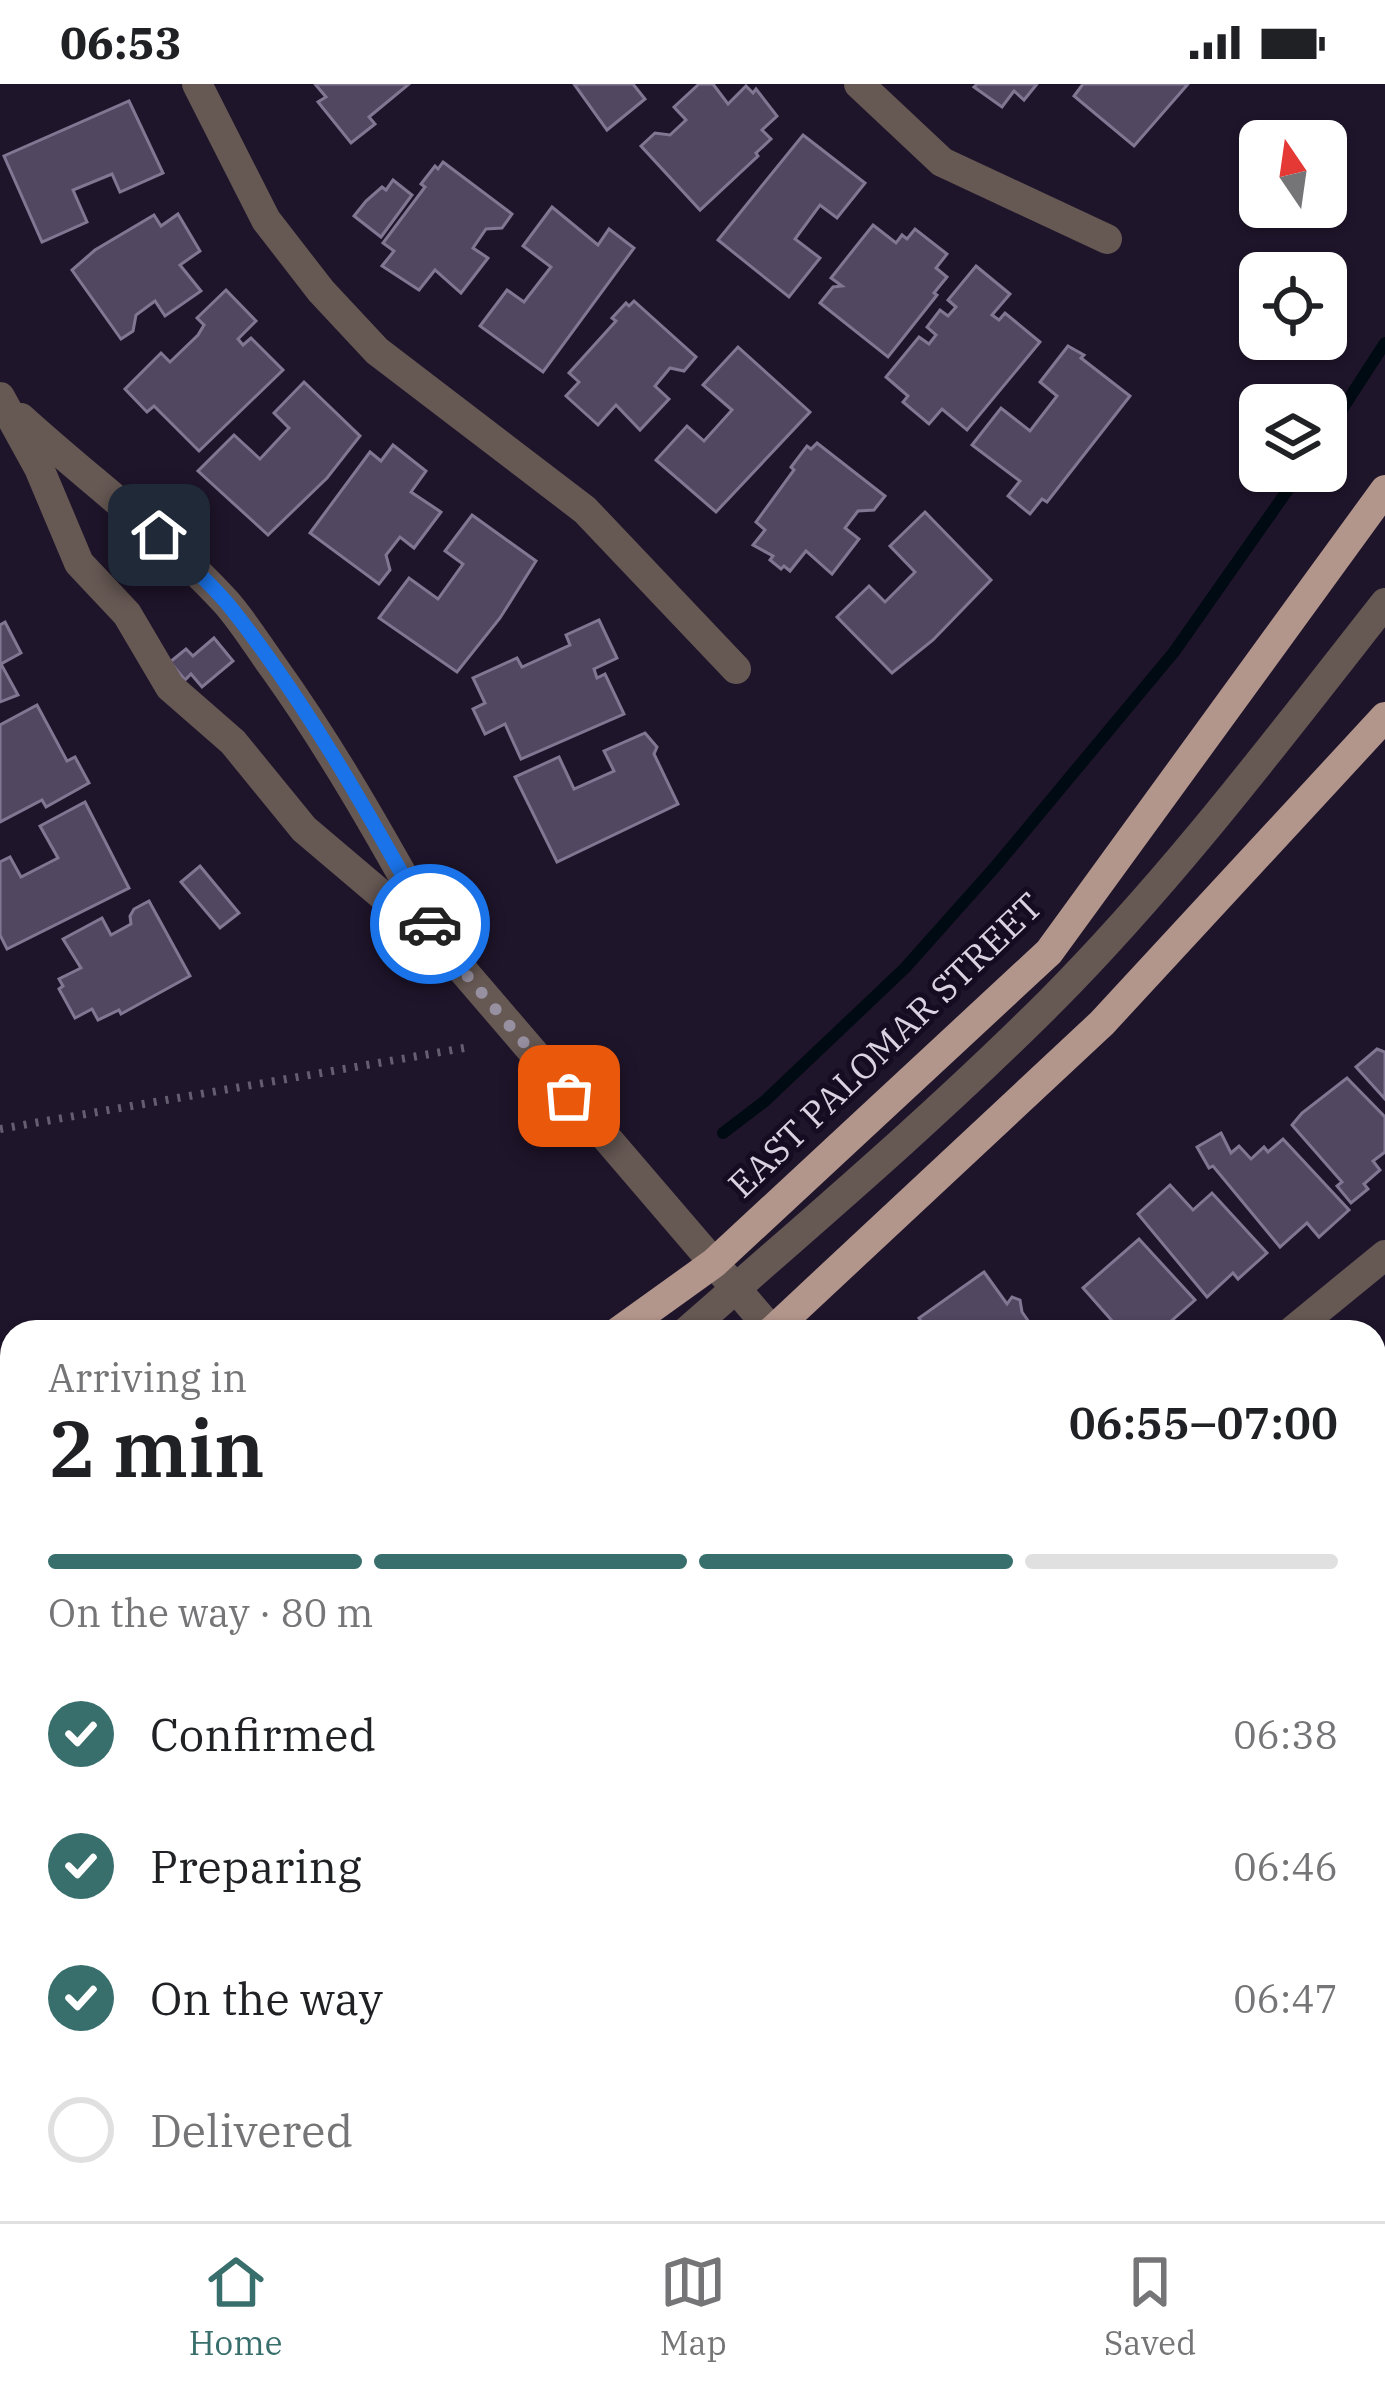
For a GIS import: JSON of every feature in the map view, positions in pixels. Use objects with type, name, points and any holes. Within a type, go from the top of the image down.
[{"type":"main road","name":"EAST PALOMAR STREET","points":[[635,1320],[714,1264],[1049,952],[1385,490]]},
{"type":"main road","points":[[785,1320],[1102,1023],[1385,717]]},
{"type":"street","points":[[196,84],[266,220],[321,291],[377,351],[585,510],[736,669]]},
{"type":"street","points":[[860,84],[943,162],[1107,239]]},
{"type":"street","points":[[2,399],[39,468],[79,562],[127,614],[170,687],[232,742],[304,829],[442,946],[762,1320]]},
{"type":"street","points":[[2,399],[104,494],[159,535],[229,605],[364,808],[442,946]]},
{"type":"street","points":[[699,1320],[1051,1001],[1193,846],[1385,603]]},
{"type":"street","points":[[1306,1320],[1385,1255]]},
{"type":"path","points":[[0,1129],[464,1048]]},
{"type":"building","points":[[315,84],[409,84],[369,117],[375,124],[351,143],[318,102],[326,97]]},
{"type":"building","points":[[574,84],[633,84],[645,99],[607,130]]},
{"type":"building","points":[[699,84],[713,84],[728,104],[746,86],[753,93],[756,89],[777,116],[762,130],[771,139],[758,156],[700,210],[641,146],[655,133],[670,135],[686,120],[674,107]]},
{"type":"building","points":[[1037,84],[1024,100],[1014,91],[1002,107],[974,87]]},
{"type":"building","points":[[1083,84],[1188,84],[1134,146],[1074,96]]},
{"type":"building","points":[[129,101],[163,173],[120,192],[112,174],[73,190],[87,222],[42,242],[4,156]]},
{"type":"building","points":[[803,135],[865,183],[837,218],[820,205],[795,239],[820,258],[789,297],[718,240]]},
{"type":"building","points":[[443,162],[512,214],[502,228],[486,229],[473,248],[488,258],[461,293],[435,270],[419,290],[382,266],[394,251],[383,243],[425,187],[421,184]]},
{"type":"building","points":[[393,180],[412,195],[381,237],[354,216]]},
{"type":"building","points":[[552,207],[598,245],[609,229],[634,248],[543,372],[480,326],[507,290],[524,302],[551,267],[523,246]]},
{"type":"building","points":[[178,214],[200,251],[180,265],[201,291],[165,316],[155,301],[136,315],[133,331],[121,339],[72,270],[95,250],[154,215],[161,226]]},
{"type":"building","points":[[873,225],[896,243],[915,229],[947,254],[936,268],[947,277],[937,295],[888,357],[820,303],[833,287],[842,286],[831,278]]},
{"type":"building","points":[[976,266],[1010,294],[992,315],[999,320],[1005,313],[1040,342],[967,430],[942,409],[929,424],[903,402],[908,396],[886,377],[919,337],[929,344],[936,335],[927,327],[940,310],[948,316],[956,307],[948,300]]},
{"type":"building","points":[[226,290],[256,321],[238,339],[243,345],[251,338],[283,370],[199,451],[154,406],[147,412],[125,389],[161,353],[170,362],[198,335],[204,325],[197,318]]},
{"type":"building","points":[[634,301],[696,357],[684,371],[670,368],[655,386],[669,399],[640,430],[616,405],[598,425],[566,396],[579,382],[569,373],[616,321],[612,318]]},
{"type":"building","points":[[1068,346],[1130,396],[1047,502],[1042,499],[1030,514],[1008,496],[1020,481],[972,445],[1001,408],[1030,431],[1057,396],[1040,382]]},
{"type":"building","points":[[738,347],[810,412],[716,512],[656,460],[687,426],[704,441],[732,410],[703,385]]},
{"type":"building","points":[[304,382],[360,436],[327,478],[268,535],[198,471],[234,435],[260,459],[289,428],[274,413]]},
{"type":"building","points":[[817,443],[885,496],[874,510],[858,511],[845,528],[859,539],[832,574],[806,551],[790,571],[781,569],[770,560],[773,556],[753,545],[765,530],[756,522],[807,446],[811,449]]},
{"type":"building","points":[[393,445],[426,471],[411,492],[441,512],[414,548],[400,537],[386,555],[390,570],[379,584],[310,533],[370,452],[381,461]]},
{"type":"building","points":[[925,512],[991,580],[933,640],[892,673],[837,617],[869,586],[885,602],[915,572],[890,546]]},
{"type":"building","points":[[472,515],[536,561],[500,618],[457,672],[379,618],[409,578],[438,599],[463,564],[445,551]]},
{"type":"building","points":[[599,620],[617,658],[594,669],[597,678],[605,674],[624,714],[521,759],[505,724],[485,734],[473,709],[485,703],[473,678],[517,658],[522,667],[570,645],[566,635]]},
{"type":"building","points":[[5,622],[21,653],[1,664],[18,695],[0,702],[0,625]]},
{"type":"building","points":[[214,638],[233,661],[202,687],[191,674],[185,680],[170,662],[186,649],[193,656]]},
{"type":"building","points":[[37,705],[67,761],[75,757],[89,783],[46,807],[42,800],[0,822],[0,725]]},
{"type":"building","points":[[645,733],[657,747],[654,754],[678,804],[557,862],[515,777],[559,757],[574,789],[614,771],[604,751]]},
{"type":"building","points":[[85,802],[129,888],[7,949],[0,935],[0,862],[10,857],[21,877],[58,858],[40,826]]},
{"type":"building","points":[[200,866],[239,913],[220,928],[181,882]]},
{"type":"building","points":[[149,901],[190,976],[121,1014],[119,1010],[98,1020],[92,1009],[75,1018],[59,989],[63,986],[59,979],[81,968],[63,939],[102,918],[111,935],[131,924],[134,909]]},
{"type":"building","points":[[1377,1049],[1385,1052],[1385,1099],[1356,1067]]},
{"type":"building","points":[[1347,1078],[1385,1117],[1385,1152],[1373,1161],[1380,1170],[1351,1203],[1337,1186],[1342,1182],[1292,1125]]},
{"type":"building","points":[[1221,1133],[1231,1153],[1239,1146],[1251,1159],[1283,1139],[1349,1210],[1319,1237],[1307,1223],[1280,1247],[1213,1166],[1209,1168],[1197,1147]]},
{"type":"building","points":[[1170,1185],[1193,1210],[1212,1193],[1267,1253],[1238,1279],[1233,1273],[1207,1297],[1138,1214]]},
{"type":"building","points":[[1139,1239],[1195,1300],[1172,1320],[1111,1320],[1083,1288]]},
{"type":"building","points":[[984,1272],[1007,1304],[1012,1297],[1020,1300],[1028,1320],[920,1320]]},
{"type":"waterway","points":[[1347,402],[1385,343]]},
{"type":"waterway","points":[[723,1133],[765,1101],[905,968],[995,867],[1174,652],[1286,492]]},
{"type":"way so far","points":[[430,924],[442,946],[569,1096]]},
{"type":"route","points":[[159,535],[229,605],[291,692],[430,924]]}]
